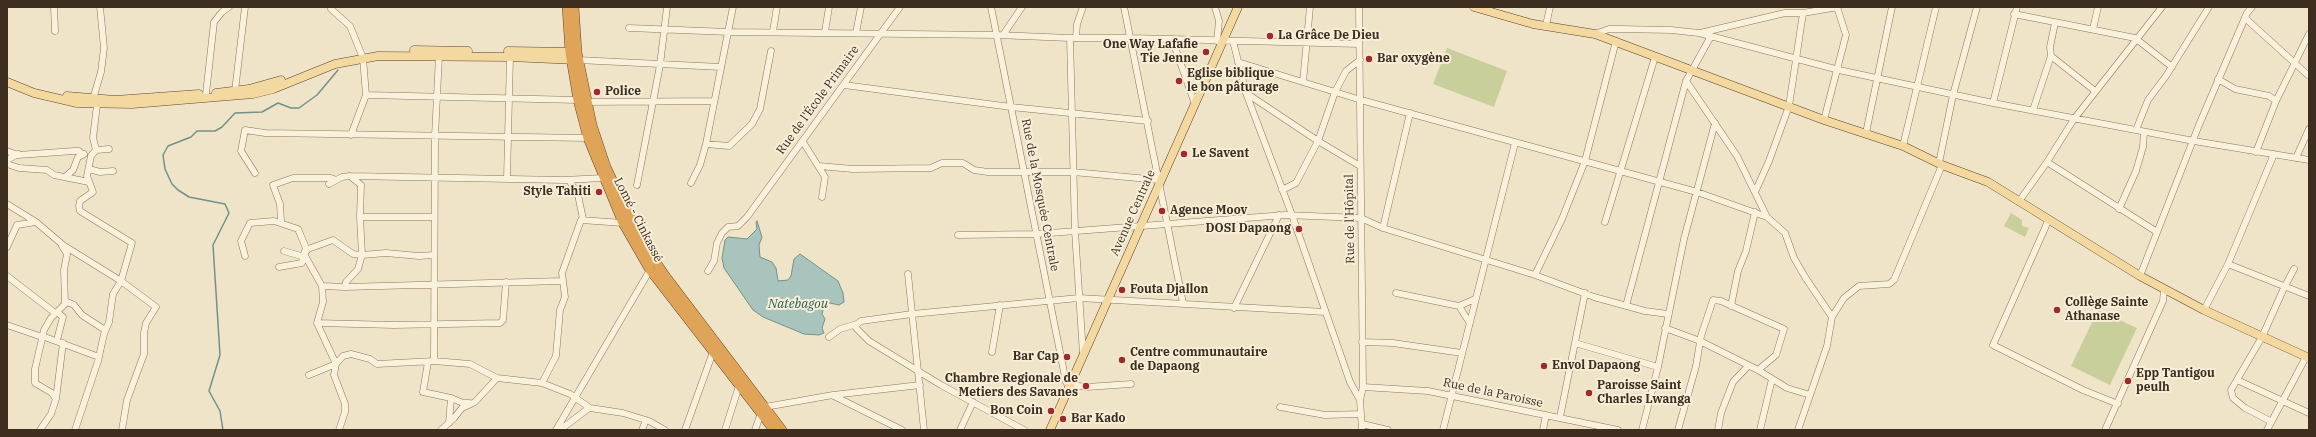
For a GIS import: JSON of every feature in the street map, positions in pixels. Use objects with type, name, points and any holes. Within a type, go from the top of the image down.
[{"type":"highway","name":"Lomé - Cinkassé","points":[[567,7],[588,138],[603,178],[623,223],[650,270],[739,386],[782,430]]},
{"type":"highway","name":"Lomé - Cinkassé","points":[[574,7],[574,56]]},
{"type":"highway","name":"Lomé - Cinkassé","points":[[582,101],[606,167],[648,251],[763,410],[774,430]]},
{"type":"main road","name":"Avenue Centrale","points":[[1050,430],[1159,181],[1195,104],[1220,41],[1238,7]]},
{"type":"main road","points":[[1474,7],[1546,25],[1595,34],[1824,120],[1903,146],[1941,164],[1988,182],[2020,200],[2140,276],[2204,310],[2307,357]]},
{"type":"main road","points":[[7,82],[48,97],[95,102],[166,102],[253,94],[279,86],[322,68],[389,50],[574,56]]},
{"type":"main road","points":[[7,76],[50,93],[95,102],[235,91],[269,84],[331,60],[363,56],[574,56]]},
{"type":"street","points":[[54,7],[55,31]]},
{"type":"street","points":[[96,150],[93,138],[95,102],[104,48],[100,7]]},
{"type":"street","points":[[206,94],[214,22],[222,12],[230,7]]},
{"type":"street","points":[[235,91],[245,7]]},
{"type":"street","points":[[637,185],[660,65],[667,7]]},
{"type":"street","points":[[691,183],[700,165],[706,144],[713,101],[729,32],[733,7]]},
{"type":"street","points":[[773,31],[777,7]]},
{"type":"street","points":[[826,32],[829,7]]},
{"type":"street","points":[[856,33],[862,7]]},
{"type":"street","name":"Rue de l'École Primaire","points":[[708,271],[714,261],[717,243],[722,233],[728,227],[738,226],[747,217],[753,206],[803,142],[900,7]]},
{"type":"street","name":"Rue de la Mosquée Centrale","points":[[991,7],[1000,35],[1011,107],[1037,234],[1048,301],[1066,382],[1070,385]]},
{"type":"street","points":[[1000,35],[1022,7]]},
{"type":"street","points":[[1083,7],[1073,38],[1073,172],[1075,231],[1083,354]]},
{"type":"street","points":[[1124,7],[1148,121],[1183,303]]},
{"type":"street","points":[[1215,7],[1219,21],[1220,41]]},
{"type":"street","points":[[1303,82],[1310,7]]},
{"type":"street","name":"Rue de l'Hôpital","points":[[1359,7],[1363,387],[1360,400],[1362,427]]},
{"type":"street","points":[[1546,25],[1550,7]]},
{"type":"street","points":[[1785,13],[1795,7]]},
{"type":"street","points":[[1699,33],[1785,13],[1838,7],[1846,35],[1839,70],[1824,120]]},
{"type":"street","points":[[1866,133],[1892,7]]},
{"type":"street","points":[[1903,146],[1936,7]]},
{"type":"street","points":[[1798,430],[1827,346],[1832,317],[1844,298],[1859,286],[1889,284],[1894,280],[1941,164],[1954,95],[1977,7]]},
{"type":"street","points":[[1993,104],[2014,14],[2017,7]]},
{"type":"street","points":[[2093,29],[2098,7]]},
{"type":"street","points":[[2020,200],[2074,119],[2135,38],[2162,7]]},
{"type":"street","points":[[2136,130],[2148,100],[2172,67],[2209,7]]},
{"type":"street","points":[[2140,276],[2218,79],[2245,18],[2252,7]]},
{"type":"street","points":[[330,8],[347,22],[363,56],[366,95],[351,135]]},
{"type":"street","points":[[1756,190],[1769,161],[1789,106],[1803,12]]},
{"type":"street","points":[[2014,14],[2135,38],[2172,67]]},
{"type":"street","points":[[2245,18],[2295,65],[2309,76]]},
{"type":"street","points":[[2033,110],[2051,56],[2050,47],[2055,23]]},
{"type":"street","points":[[629,28],[729,32],[773,31],[1000,35],[1359,44]]},
{"type":"street","points":[[1595,34],[1609,29],[1666,30],[1699,33],[1839,70],[1877,77],[1993,104],[2033,110],[2074,119],[2256,152],[2309,160]]},
{"type":"street","points":[[2256,152],[2276,101],[2309,34]]},
{"type":"street","points":[[1626,306],[1686,81],[1693,71],[1711,36]]},
{"type":"street","points":[[1172,39],[1195,104]]},
{"type":"street","points":[[1233,41],[1246,93],[1292,215],[1350,382],[1360,400]]},
{"type":"street","points":[[1535,275],[1573,194],[1585,161],[1616,42]]},
{"type":"street","points":[[706,144],[729,146],[752,124],[760,109],[771,51]]},
{"type":"street","points":[[439,56],[435,136],[436,177],[434,217],[434,324],[431,361],[422,391],[451,398],[463,403],[475,402]]},
{"type":"street","points":[[574,56],[660,65],[721,67]]},
{"type":"street","points":[[2051,56],[2095,91]]},
{"type":"street","points":[[507,178],[510,57]]},
{"type":"street","points":[[1605,222],[1655,57]]},
{"type":"street","points":[[1282,190],[1296,183],[1318,141],[1335,92],[1346,71],[1360,60]]},
{"type":"street","points":[[1238,62],[1360,100],[1697,192],[1768,216]]},
{"type":"street","points":[[2218,79],[2235,89],[2269,96],[2276,101]]},
{"type":"street","points":[[1686,81],[1737,156],[1756,190],[1768,216],[1785,233],[1800,269],[1832,317]]},
{"type":"street","points":[[844,85],[1011,107],[1148,121]]},
{"type":"street","points":[[1246,93],[1318,141],[1360,166]]},
{"type":"street","points":[[366,95],[582,101],[713,101]]},
{"type":"street","points":[[1383,228],[1410,113]]},
{"type":"street","points":[[1642,430],[1658,367],[1684,239],[1715,123]]},
{"type":"street","points":[[2296,158],[2309,129]]},
{"type":"street","points":[[255,174],[241,151],[246,130],[265,133],[508,138],[588,138]]},
{"type":"street","points":[[2119,209],[2136,171],[2143,147],[2144,132]]},
{"type":"street","points":[[803,142],[819,166],[825,179],[822,196]]},
{"type":"street","points":[[1443,430],[1484,261],[1515,143]]},
{"type":"street","points":[[75,430],[109,322],[113,294],[120,281],[122,270],[132,244],[80,211],[80,201],[92,192],[89,182],[88,169],[91,156],[96,150],[109,149]]},
{"type":"street","points":[[7,151],[18,154],[74,151],[91,156]]},
{"type":"street","points":[[7,160],[18,154]]},
{"type":"street","points":[[65,177],[73,170],[82,154]]},
{"type":"street","points":[[2204,310],[2228,264],[2274,154]]},
{"type":"street","points":[[2046,162],[2157,232]]},
{"type":"street","points":[[819,166],[862,169],[931,168],[942,163],[964,163],[974,170],[985,172],[1073,172],[1159,181]]},
{"type":"street","points":[[7,164],[19,168],[47,170],[54,175],[89,182]]},
{"type":"street","points":[[88,169],[100,172],[113,171]]},
{"type":"street","points":[[345,287],[346,282],[358,269],[362,256],[360,218],[362,188],[350,176]]},
{"type":"street","points":[[330,184],[336,180],[350,176],[569,180],[603,178]]},
{"type":"street","points":[[281,222],[280,204],[273,185],[293,178],[332,178],[336,180]]},
{"type":"street","points":[[542,383],[556,356],[560,310],[565,297],[562,273],[583,219],[578,195],[569,180]]},
{"type":"street","points":[[7,204],[36,222],[63,245],[120,281],[156,307],[146,323],[144,334],[144,354],[128,400],[122,430]]},
{"type":"street","points":[[1731,306],[1738,271],[1746,251],[1755,212]]},
{"type":"street","points":[[958,235],[1037,234],[1168,225],[1279,215],[1361,218],[1383,228],[1484,261],[1535,275],[1626,306],[1668,314]]},
{"type":"street","points":[[1234,308],[1279,215]]},
{"type":"street","points":[[360,218],[434,217]]},
{"type":"street","points":[[583,219],[623,223]]},
{"type":"street","points":[[2049,219],[1993,345],[2083,390],[2118,404]]},
{"type":"street","points":[[245,256],[241,241],[250,223],[274,221],[281,222],[298,229],[306,248],[302,263],[279,267]]},
{"type":"street","points":[[7,247],[17,226],[36,222]]},
{"type":"street","points":[[284,251],[301,256],[308,250],[333,240],[348,253],[362,256],[386,253],[419,256],[434,254]]},
{"type":"street","points":[[56,399],[52,393],[38,385],[34,379],[42,337],[56,313],[63,307],[65,301],[64,270],[67,254],[62,246],[63,245]]},
{"type":"street","points":[[304,254],[322,286],[323,302],[316,323],[336,360],[334,375],[345,404],[345,412],[339,430]]},
{"type":"street","points":[[2228,264],[2284,288],[2309,296]]},
{"type":"street","points":[[2270,421],[2245,408],[2233,398],[2231,390],[2262,337],[2294,269]]},
{"type":"street","points":[[106,272],[122,270]]},
{"type":"street","points":[[556,430],[650,270]]},
{"type":"street","points":[[908,274],[924,430]]},
{"type":"street","points":[[7,276],[63,317],[56,399],[51,414],[40,430]]},
{"type":"street","points":[[322,286],[345,287],[562,280]]},
{"type":"street","points":[[316,323],[434,324],[501,322],[506,282]]},
{"type":"street","points":[[2105,430],[2163,301],[2164,289]]},
{"type":"street","points":[[1396,293],[1459,306],[1475,299]]},
{"type":"street","points":[[1560,417],[1585,293]]},
{"type":"street","points":[[829,337],[840,328],[857,324],[861,321],[912,314],[1079,298],[1107,298],[1234,308],[1325,312]]},
{"type":"street","points":[[1678,430],[1696,366],[1700,341],[1714,300],[1784,329],[1776,355],[1758,370]]},
{"type":"street","points":[[65,301],[74,305],[82,315],[106,330]]},
{"type":"street","points":[[992,352],[1000,305]]},
{"type":"street","points":[[1459,306],[1469,322]]},
{"type":"street","points":[[857,324],[856,328],[869,342],[1024,430]]},
{"type":"street","points":[[7,325],[60,342],[99,357]]},
{"type":"street","points":[[1665,328],[1700,341],[1758,370],[1787,388],[1810,395]]},
{"type":"street","points":[[1362,342],[1393,343],[1462,353]]},
{"type":"street","points":[[1575,343],[1658,367]]},
{"type":"street","points":[[685,430],[713,352]]},
{"type":"street","points":[[310,375],[336,360],[351,354],[370,359],[378,364],[431,361],[470,364],[497,378],[542,383],[564,390],[589,408],[624,413],[646,420],[665,430]]},
{"type":"street","points":[[2267,430],[2270,421],[2307,357]]},
{"type":"street","points":[[1718,430],[1721,413],[1732,382],[1748,366]]},
{"type":"street","points":[[441,430],[462,408],[475,402],[497,378]]},
{"type":"street","points":[[1760,430],[1772,379]]},
{"type":"street","points":[[2238,380],[2309,413]]},
{"type":"street","points":[[1070,385],[1087,387],[1131,384]]},
{"type":"street","points":[[754,430],[763,410],[833,395],[920,385]]},
{"type":"street","points":[[725,430],[739,386]]},
{"type":"street","name":"Rue de la Paroisse","points":[[1363,387],[1424,390],[1618,430]]},
{"type":"street","points":[[833,395],[902,430]]},
{"type":"street","points":[[449,423],[451,398]]},
{"type":"street","points":[[960,430],[973,402]]},
{"type":"street","points":[[1280,407],[1325,415],[1361,414]]},
{"type":"street","points":[[560,430],[589,408]]},
{"type":"street","points":[[1543,430],[1546,416]]},
{"type":"street","points":[[642,430],[646,420]]},
{"type":"street","points":[[1362,427],[1388,430]]},
{"type":"green space","points":[[1447,48],[1507,71],[1494,107],[1433,84]]},
{"type":"green space","points":[[2011,213],[2022,220],[2022,226],[2029,228],[2025,237],[2004,226]]},
{"type":"green space","points":[[2098,310],[2137,328],[2110,385],[2071,366]]},
{"type":"water","name":"Natebagou","points":[[757,221],[762,237],[759,245],[760,257],[772,262],[776,268],[778,281],[788,280],[791,276],[794,259],[800,254],[838,281],[843,293],[844,302],[839,305],[825,302],[822,314],[825,319],[822,328],[824,333],[819,335],[804,334],[763,317],[753,310],[724,268],[722,258],[725,240],[728,237],[747,239],[757,229]]},
{"type":"waterway","points":[[223,430],[220,411],[209,391],[220,355],[213,245],[229,213],[225,204],[189,197],[178,190],[172,184],[165,169],[163,155],[168,146],[191,137],[197,131],[215,131],[222,127],[235,113],[262,112],[278,103],[291,108],[299,108],[317,95],[338,70]]},
{"type":"place","name":"La Grâce De Dieu","points":[[1270,36]]},
{"type":"place","name":"One Way Lafafie Tie Jenne","points":[[1206,52]]},
{"type":"place","name":"Bar oxygène","points":[[1369,59]]},
{"type":"place","name":"Eglise biblique le bon pâturage","points":[[1179,81]]},
{"type":"place","name":"Police","points":[[597,92]]},
{"type":"place","name":"Le Savent","points":[[1184,154]]},
{"type":"place","name":"Style Tahiti","points":[[599,192]]},
{"type":"place","name":"Agence Moov","points":[[1162,211]]},
{"type":"place","name":"DOSI Dapaong","points":[[1299,229]]},
{"type":"place","name":"Fouta Djallon","points":[[1122,290]]},
{"type":"place","name":"Collège Sainte Athanase","points":[[2057,310]]},
{"type":"place","name":"Bar Cap","points":[[1067,357]]},
{"type":"place","name":"Centre communautaire de Dapaong","points":[[1122,360]]},
{"type":"place","name":"Envol Dapaong","points":[[1544,366]]},
{"type":"place","name":"Epp Tantigou peulh","points":[[2128,381]]},
{"type":"place","name":"Chambre Regionale de Metiers des Savanes","points":[[1086,386]]},
{"type":"place","name":"Paroisse Saint Charles Lwanga","points":[[1589,393]]},
{"type":"place","name":"Bon Coin","points":[[1051,411]]},
{"type":"place","name":"Bar Kado","points":[[1063,419]]}]
